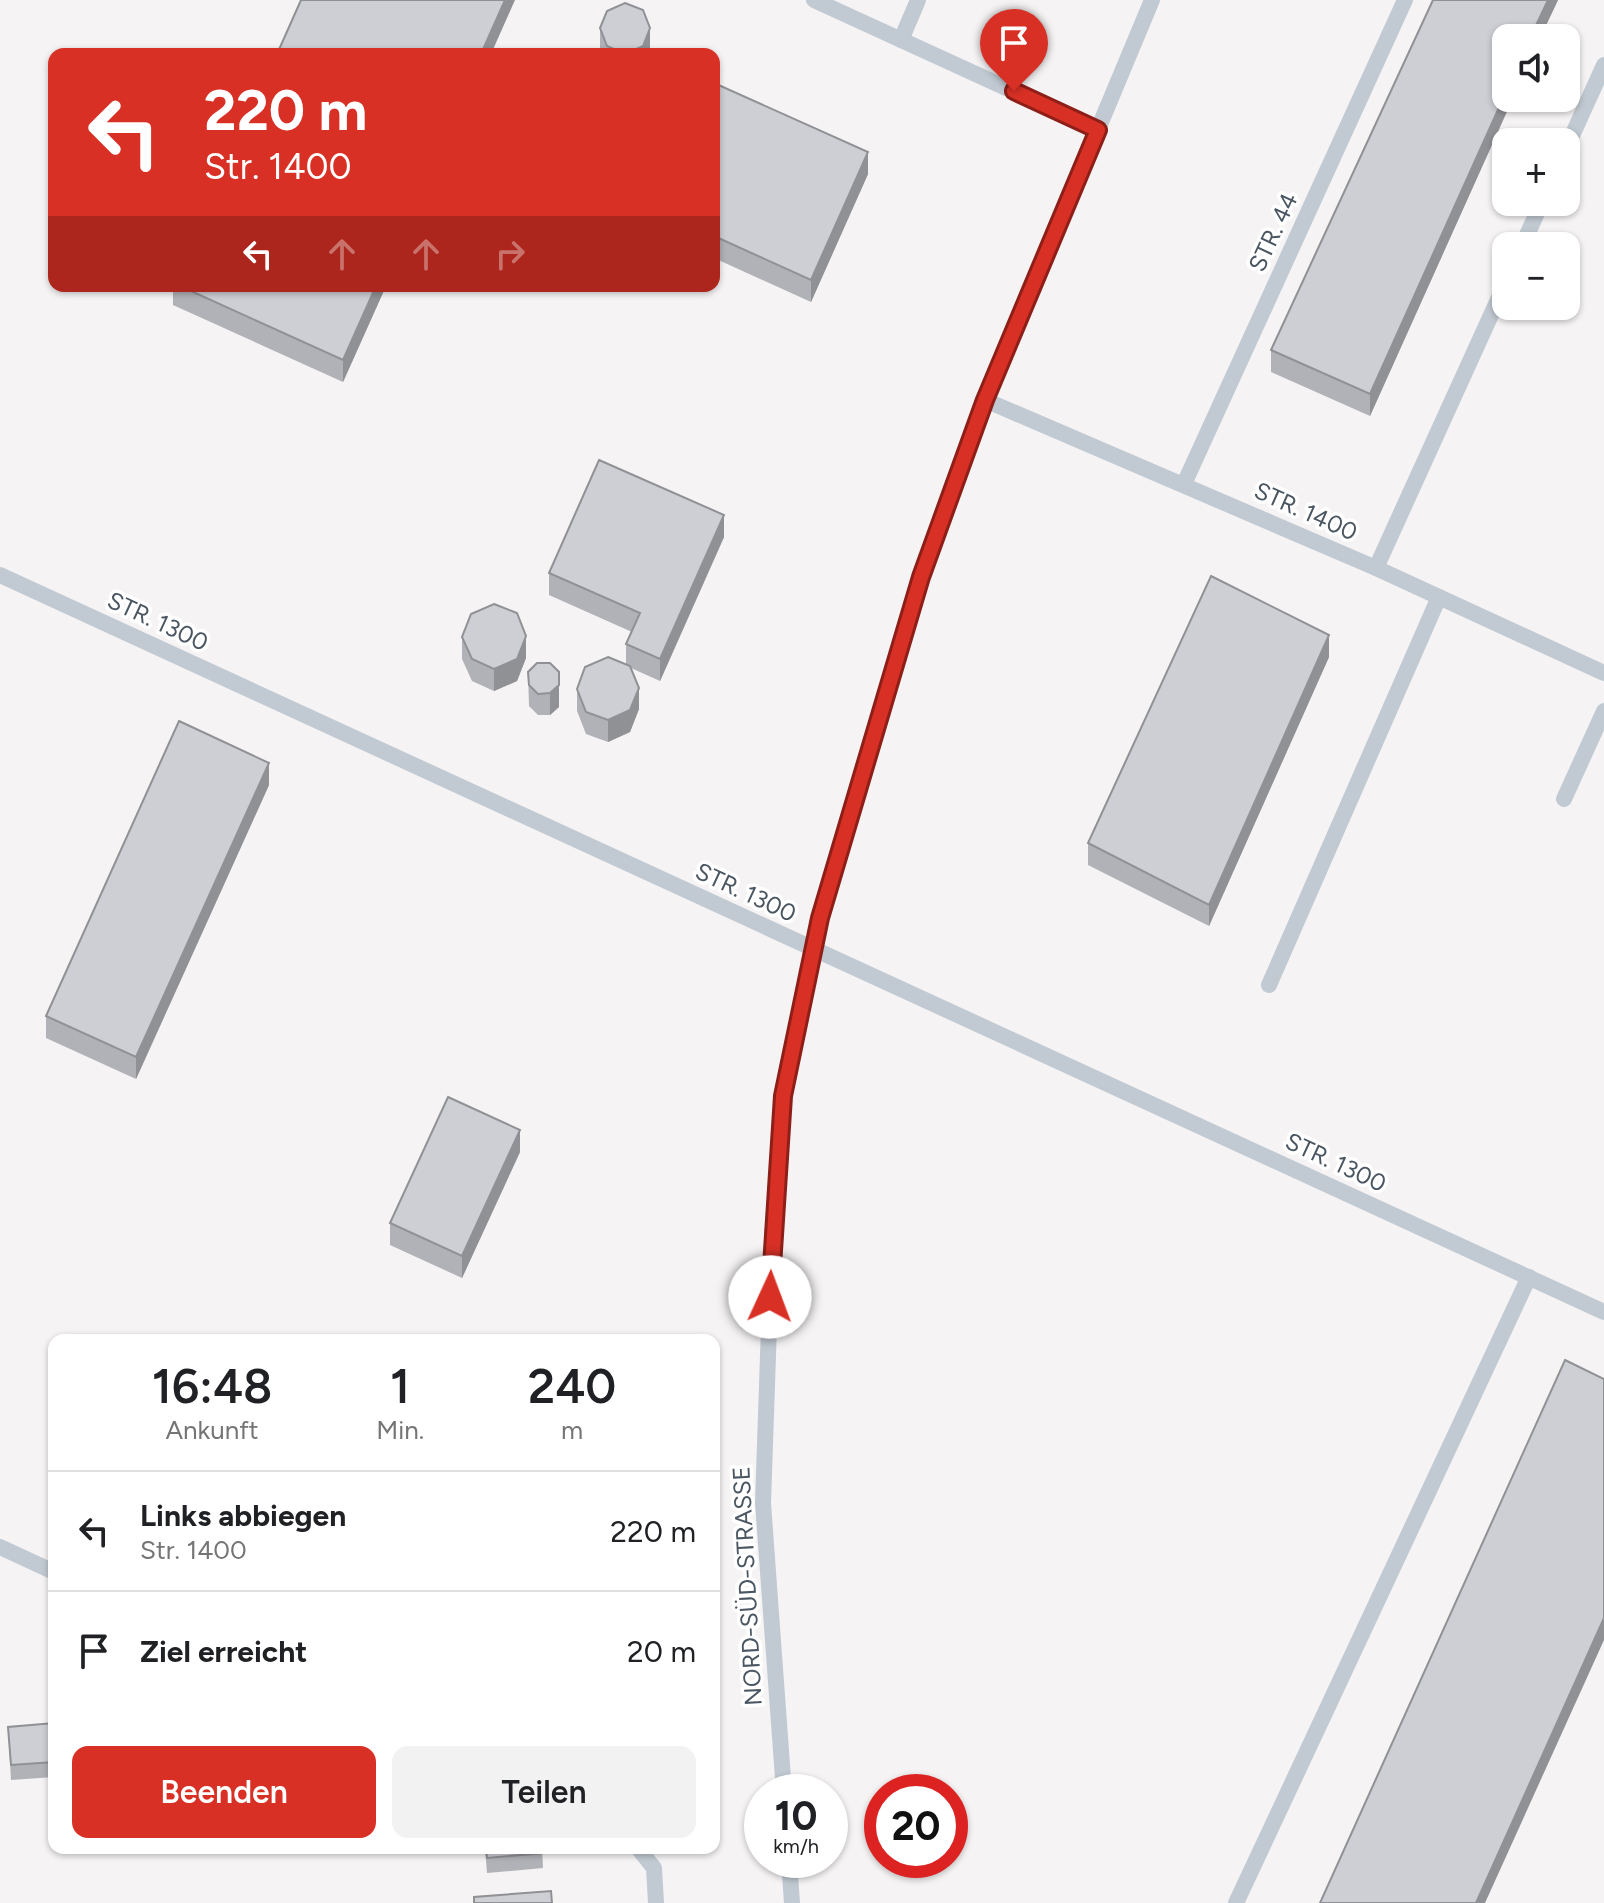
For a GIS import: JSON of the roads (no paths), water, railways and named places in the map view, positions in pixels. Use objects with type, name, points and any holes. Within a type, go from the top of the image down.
[{"type":"lane","points":[[814,0],[1098,130]]},
{"type":"lane","points":[[901,40],[918,0]]},
{"type":"lane","name":"NORD-SÜD-STRASSE","points":[[783,1774],[763,1503],[772,1238],[783,1096],[812,949],[916,591],[985,400],[1152,0]]},
{"type":"lane","name":"STR. 44","points":[[1184,484],[1405,0]]},
{"type":"lane","points":[[1576,128],[1604,65]]},
{"type":"lane","points":[[1376,568],[1492,313]]},
{"type":"lane","name":"STR. 1400","points":[[985,400],[1376,568],[1604,673]]},
{"type":"lane","name":"STR. 1300","points":[[0,575],[1604,1312]]},
{"type":"lane","points":[[1269,985],[1439,597]]},
{"type":"lane","points":[[1564,799],[1604,711]]},
{"type":"lane","points":[[1236,1903],[1529,1277]]},
{"type":"lane","points":[[0,1547],[48,1569]]},
{"type":"lane","points":[[643,1854],[654,1868],[656,1903]]},
{"type":"lane","points":[[790,1878],[792,1903]]}]
